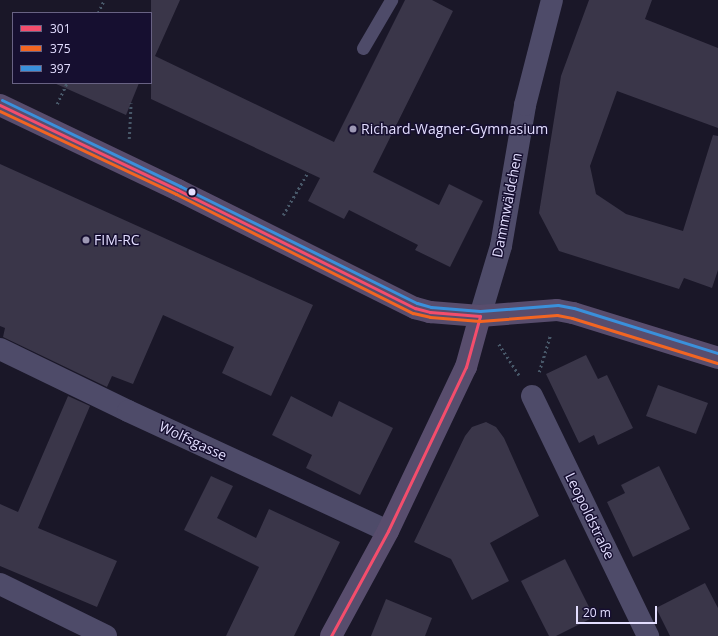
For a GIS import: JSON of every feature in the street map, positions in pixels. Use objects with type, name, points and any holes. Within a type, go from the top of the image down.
[{"type":"main road","points":[[0,105],[128,166],[415,308],[430,312],[480,316],[557,310],[573,313],[718,358]]},
{"type":"main road","points":[[331,636],[388,531],[466,367],[480,316]]},
{"type":"street","name":"Dammwäldchen","points":[[480,316],[501,246],[525,105],[552,0]]},
{"type":"street","name":"Wolfsgasse","points":[[0,349],[128,411],[388,531]]},
{"type":"street","name":"Leopoldstraße","points":[[532,396],[648,636]]},
{"type":"street","points":[[0,584],[106,636]]},
{"type":"lane","points":[[363,48],[391,0]]},
{"type":"path","points":[[98,12],[104,0]]},
{"type":"path","points":[[128,166],[131,103]]},
{"type":"path","points":[[271,236],[308,172]]},
{"type":"path","points":[[532,396],[557,310]]},
{"type":"path","points":[[480,316],[532,396]]},
{"type":"building","points":[[151,0],[180,0],[155,56],[334,142],[405,0],[432,0],[453,11],[373,172],[439,205],[449,184],[483,201],[450,267],[415,250],[418,245],[349,210],[344,219],[308,201],[320,178],[151,99]]},
{"type":"building","points":[[589,0],[652,0],[645,19],[718,48],[718,128],[617,91],[590,166],[596,194],[626,214],[683,231],[713,135],[718,136],[718,270],[712,288],[684,278],[679,289],[559,251],[539,213],[561,76]]},
{"type":"building","points":[[56,84],[139,84],[126,115]]},
{"type":"building","points":[[0,164],[313,305],[271,396],[222,373],[234,347],[163,315],[133,384],[112,376],[107,387],[3,337],[5,328],[0,326]]},
{"type":"building","points":[[586,355],[598,379],[607,375],[633,428],[598,445],[594,435],[579,443],[546,374]]},
{"type":"building","points":[[658,385],[708,403],[696,434],[646,416]]},
{"type":"building","points":[[68,396],[90,406],[38,528],[117,561],[97,607],[0,566],[0,504],[18,512]]},
{"type":"building","points":[[291,396],[332,417],[339,401],[393,428],[360,495],[306,468],[312,455],[272,435]]},
{"type":"building","points":[[486,422],[496,427],[504,438],[539,516],[490,543],[509,581],[472,600],[451,559],[414,542],[465,436],[472,427]]},
{"type":"building","points":[[659,466],[690,529],[633,557],[607,502],[625,493],[621,485]]},
{"type":"building","points":[[211,476],[233,486],[217,518],[256,538],[269,509],[340,542],[294,636],[226,636],[259,567],[184,530]]},
{"type":"building","points":[[565,559],[594,617],[556,636],[549,636],[521,581]]},
{"type":"building","points":[[705,583],[718,608],[718,636],[670,636],[656,608]]},
{"type":"building","points":[[386,599],[432,618],[425,636],[371,636]]},
{"type":"transit line","name":"397","points":[[2,100],[417,303],[431,307],[480,311],[558,305],[574,308],[718,353]]},
{"type":"transit line","name":"301","points":[[0,105],[178,190],[415,308],[430,312],[480,316]]},
{"type":"transit line","name":"375","points":[[0,111],[176,194],[413,313],[430,317],[480,321],[557,315],[572,318],[717,363]]},
{"type":"transit line","name":"301","points":[[331,636],[388,531],[466,367],[480,316]]},
{"type":"place","name":"Richard-Wagner-Gymnasium","points":[[353,129]]},
{"type":"place","name":"FIM-RC","points":[[86,240]]}]
